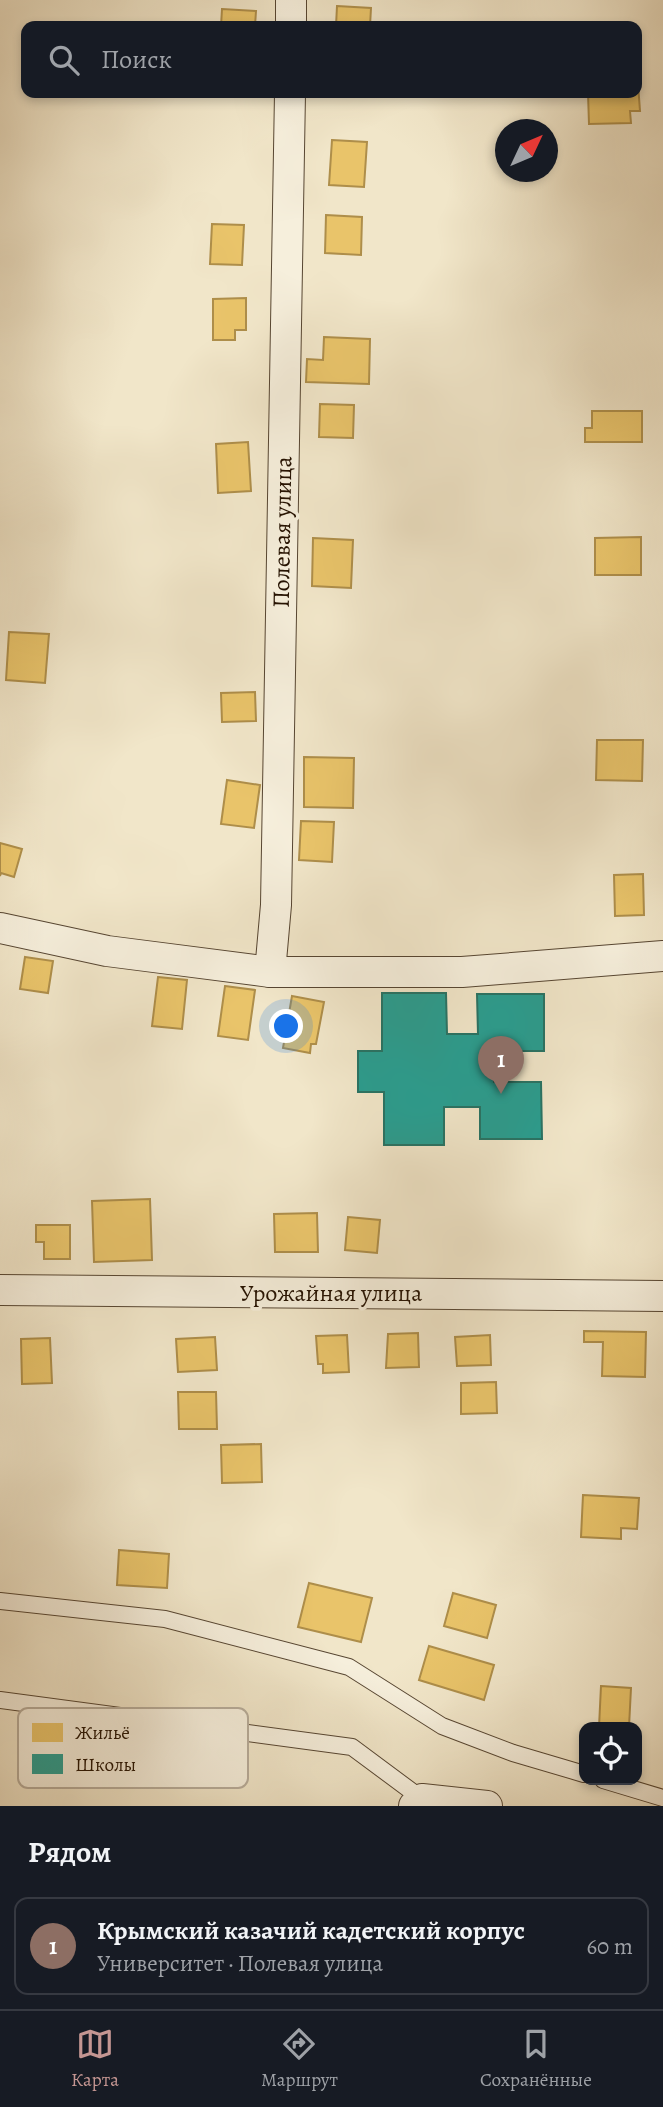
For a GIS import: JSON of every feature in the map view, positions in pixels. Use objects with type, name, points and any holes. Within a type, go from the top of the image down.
[{"type":"street","points":[[291,0],[291,21]]},
{"type":"street","name":"Полевая улица","points":[[270,972],[276,891],[290,98]]},
{"type":"street","points":[[0,928],[107,951],[270,972],[462,972],[663,956]]},
{"type":"street","name":"Урожайная улица","points":[[0,1290],[663,1296]]},
{"type":"street","points":[[418,1803],[487,1806]]},
{"type":"lane","points":[[0,1601],[165,1619],[349,1667],[442,1726],[513,1753],[579,1773]]},
{"type":"lane","points":[[0,1700],[60,1708]]},
{"type":"lane","points":[[248,1733],[352,1747],[418,1803]]},
{"type":"lane","points":[[620,1785],[663,1798]]},
{"type":"building: Жильё","points":[[337,6],[371,8],[370,21],[336,21]]},
{"type":"building: Жильё","points":[[222,9],[256,11],[255,21],[221,21]]},
{"type":"building: Жильё","points":[[588,98],[639,98],[640,111],[630,111],[631,123],[589,124]]},
{"type":"building: Жильё","points":[[332,140],[367,142],[364,187],[329,185]]},
{"type":"building: Жильё","points":[[326,215],[362,217],[361,255],[325,253]]},
{"type":"building: Жильё","points":[[212,224],[244,225],[242,265],[210,264]]},
{"type":"building: Жильё","points":[[246,298],[246,330],[235,330],[235,340],[213,340],[213,299]]},
{"type":"building: Жильё","points":[[324,337],[370,339],[369,384],[306,382],[307,359],[323,360]]},
{"type":"building: Жильё","points":[[320,404],[354,405],[353,438],[319,437]]},
{"type":"building: Жильё","points":[[592,411],[642,411],[642,442],[585,442],[585,428],[592,428]]},
{"type":"building: Жильё","points":[[248,442],[251,491],[218,493],[216,444]]},
{"type":"building: Жильё","points":[[641,537],[641,575],[595,575],[595,538]]},
{"type":"building: Жильё","points":[[313,538],[353,540],[351,588],[312,586]]},
{"type":"building: Жильё","points":[[9,632],[49,634],[45,683],[6,680]]},
{"type":"building: Жильё","points":[[255,692],[256,721],[222,722],[221,693]]},
{"type":"building: Жильё","points":[[597,740],[643,740],[642,781],[596,780]]},
{"type":"building: Жильё","points":[[304,757],[354,758],[353,808],[304,807]]},
{"type":"building: Жильё","points":[[227,780],[260,785],[254,828],[221,824]]},
{"type":"building: Жильё","points":[[301,821],[334,822],[332,862],[299,860]]},
{"type":"building: Жильё","points":[[0,843],[22,849],[14,877],[1,873],[0,876]]},
{"type":"building: Жильё","points":[[643,874],[644,915],[615,916],[614,875]]},
{"type":"building: Жильё","points":[[25,957],[53,961],[48,993],[20,989]]},
{"type":"building: Жильё","points":[[158,977],[187,980],[182,1029],[152,1026]]},
{"type":"building: Жильё","points":[[225,986],[255,990],[248,1040],[218,1036]]},
{"type":"building: Жильё","points":[[292,996],[324,1002],[316,1044],[311,1044],[310,1053],[283,1048]]},
{"type":"building: Жильё","points":[[150,1199],[152,1260],[94,1262],[92,1201]]},
{"type":"building: Жильё","points":[[317,1213],[318,1252],[275,1252],[274,1214]]},
{"type":"building: Жильё","points":[[348,1217],[380,1220],[377,1253],[345,1250]]},
{"type":"building: Жильё","points":[[36,1225],[70,1225],[70,1259],[44,1259],[44,1242],[36,1242]]},
{"type":"building: Жильё","points":[[584,1331],[646,1332],[645,1377],[602,1376],[603,1342],[584,1342]]},
{"type":"building: Жильё","points":[[418,1333],[419,1367],[386,1368],[388,1334]]},
{"type":"building: Жильё","points":[[347,1335],[349,1372],[323,1373],[323,1364],[318,1364],[316,1336]]},
{"type":"building: Жильё","points":[[490,1335],[491,1365],[457,1366],[455,1337]]},
{"type":"building: Жильё","points":[[215,1337],[217,1370],[178,1372],[176,1339]]},
{"type":"building: Жильё","points":[[50,1338],[52,1383],[22,1384],[21,1339]]},
{"type":"building: Жильё","points":[[496,1382],[497,1413],[461,1414],[461,1383]]},
{"type":"building: Жильё","points":[[178,1392],[216,1392],[217,1429],[179,1429]]},
{"type":"building: Жильё","points":[[261,1444],[262,1482],[222,1483],[221,1445]]},
{"type":"building: Жильё","points":[[583,1495],[639,1498],[637,1529],[621,1528],[621,1539],[581,1537]]},
{"type":"building: Жильё","points":[[119,1550],[169,1554],[167,1588],[117,1585]]},
{"type":"building: Жильё","points":[[309,1583],[372,1598],[361,1642],[298,1627]]},
{"type":"building: Жильё","points":[[453,1593],[496,1605],[487,1638],[444,1626]]},
{"type":"building: Жильё","points":[[429,1646],[494,1665],[484,1700],[419,1680]]},
{"type":"building: Жильё","points":[[601,1686],[631,1688],[629,1722],[599,1722]]},
{"type":"building: Школы","points":[[382,993],[446,993],[447,1034],[478,1034],[477,994],[544,994],[544,1051],[494,1051],[494,1082],[541,1082],[542,1139],[480,1139],[480,1107],[444,1107],[444,1145],[384,1145],[384,1092],[358,1092],[358,1051],[382,1051]]},
{"type":"place","name":"Крымский казачий кадетский корпус","points":[[501,1094]]}]
